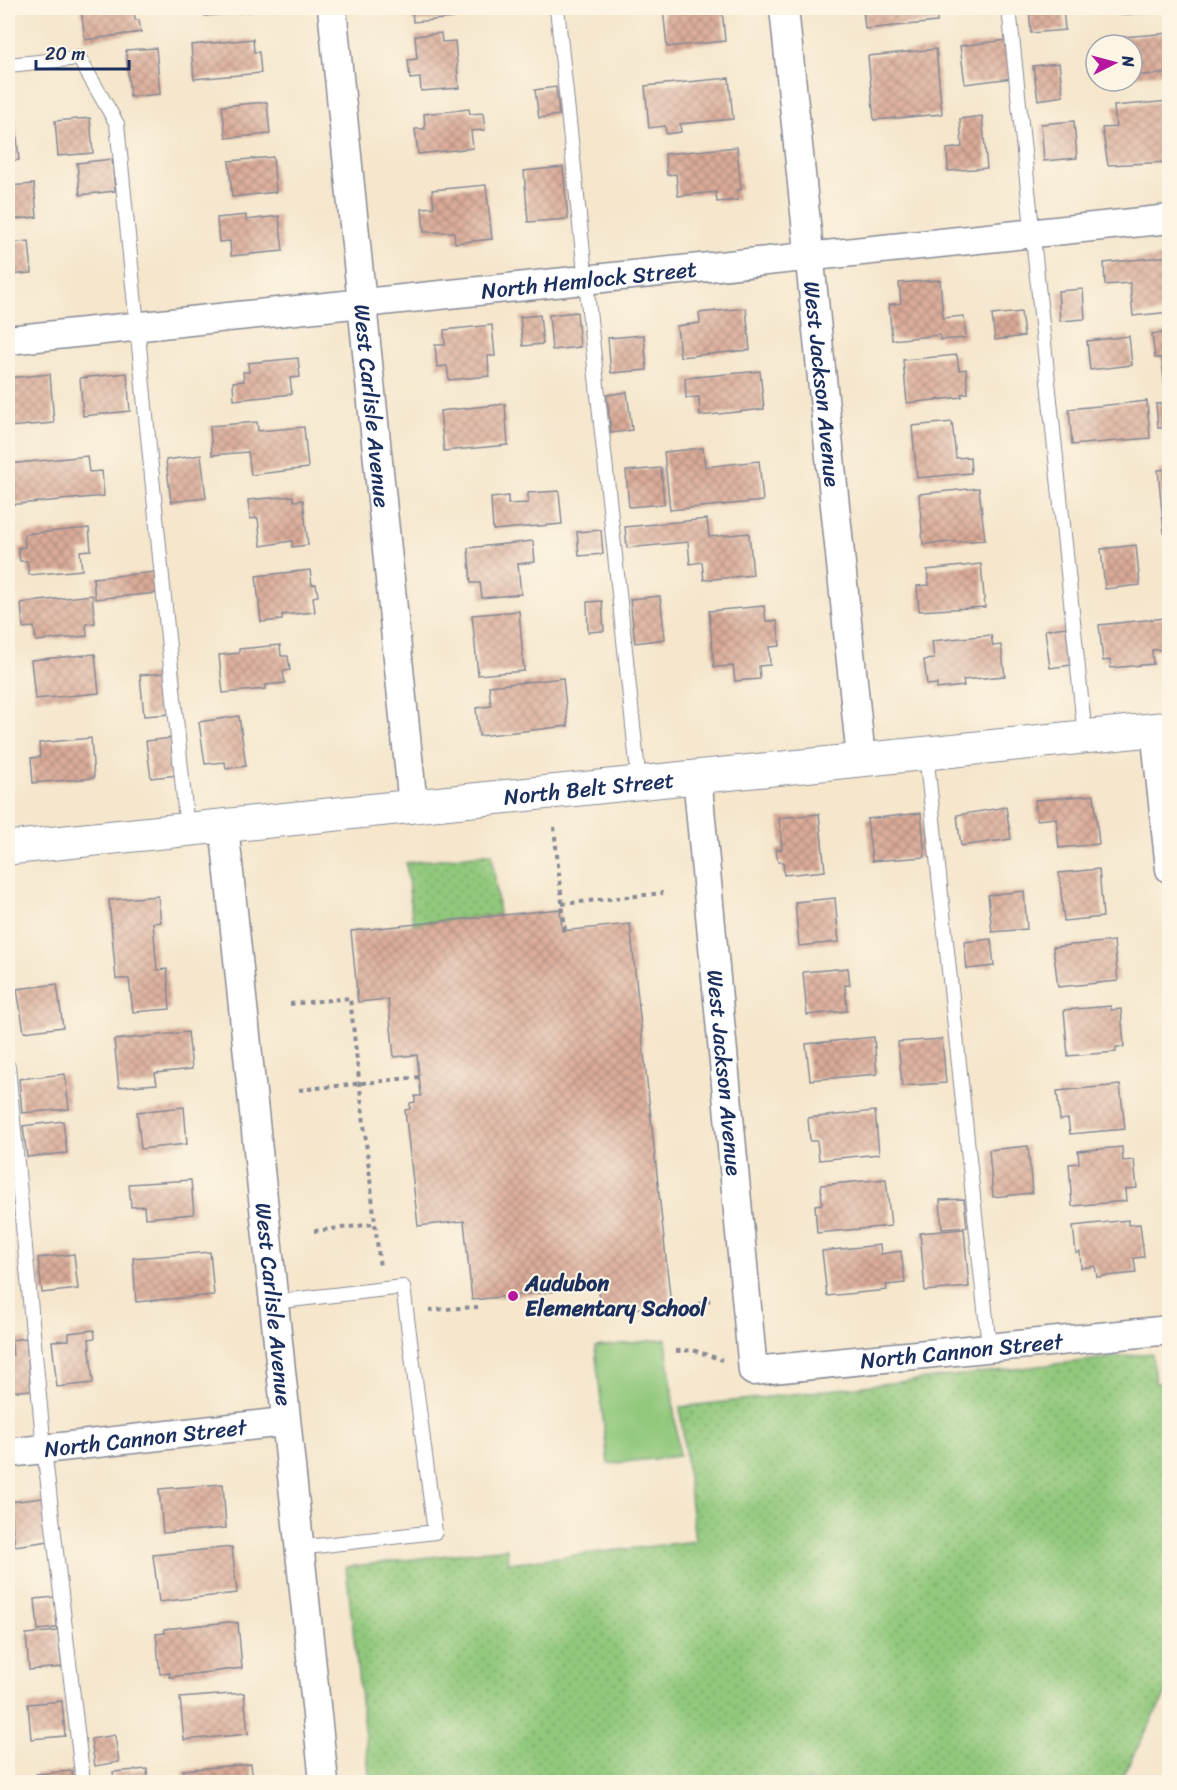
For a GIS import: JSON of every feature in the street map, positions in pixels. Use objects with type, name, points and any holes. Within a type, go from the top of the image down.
[{"type":"street","name":"West Carlisle Avenue","points":[[332,8],[413,806]]},
{"type":"street","name":"West Jackson Avenue","points":[[784,8],[861,759]]},
{"type":"street","name":"North Hemlock Street","points":[[8,340],[1170,219]]},
{"type":"street","name":"North Belt Street","points":[[8,848],[1162,728]]},
{"type":"street","points":[[1162,728],[1170,869]]},
{"type":"street","name":"West Jackson Avenue","points":[[697,776],[741,1367]]},
{"type":"street","name":"West Carlisle Avenue","points":[[224,825],[284,1422],[324,1782]]},
{"type":"street","name":"North Cannon Street","points":[[741,1367],[1170,1330]]},
{"type":"street","name":"North Cannon Street","points":[[8,1453],[284,1422]]},
{"type":"lane","points":[[557,8],[584,280],[639,782]]},
{"type":"lane","points":[[1009,8],[1085,736]]},
{"type":"lane","points":[[8,65],[79,58],[117,124],[139,326],[187,829]]},
{"type":"lane","points":[[926,753],[989,1347]]},
{"type":"lane","points":[[8,1067],[44,1449],[82,1782]]},
{"type":"lane","points":[[273,1302],[403,1287],[435,1532],[298,1548]]},
{"type":"path","points":[[554,827],[565,931]]},
{"type":"path","points":[[562,904],[663,893]]},
{"type":"path","points":[[290,1004],[350,998],[381,1268],[388,1273],[390,1288]]},
{"type":"path","points":[[299,1090],[419,1077]]},
{"type":"path","points":[[314,1231],[375,1224]]},
{"type":"path","points":[[672,1310],[690,1308],[710,1300]]},
{"type":"path","points":[[407,1311],[478,1306]]},
{"type":"path","points":[[676,1352],[693,1350],[741,1367]]},
{"type":"green space","points":[[492,853],[499,915],[413,924],[406,863]]},
{"type":"green space","points":[[666,1339],[679,1456],[608,1464],[595,1347]]},
{"type":"green space","points":[[1152,1353],[1155,1383],[1169,1383],[1169,1688],[1119,1782],[370,1782],[346,1567],[507,1548],[508,1563],[695,1541],[680,1407]]},
{"type":"building","points":[[81,8],[134,8],[135,20],[139,20],[141,32],[85,40]]},
{"type":"building","points":[[205,8],[256,8],[256,11],[205,16]]},
{"type":"building","points":[[412,8],[453,8],[454,18],[413,22]]},
{"type":"building","points":[[663,8],[722,8],[725,41],[667,47]]},
{"type":"building","points":[[863,8],[936,8],[937,22],[865,29]]},
{"type":"building","points":[[1029,8],[1063,8],[1065,30],[1031,33]]},
{"type":"building","points":[[1120,8],[1161,8],[1161,11],[1120,15]]},
{"type":"building","points":[[441,33],[442,42],[455,41],[459,88],[421,91],[420,78],[410,79],[408,60],[417,59],[415,36]]},
{"type":"building","points":[[1170,33],[1170,73],[1144,75],[1144,35]]},
{"type":"building","points":[[253,39],[254,52],[259,52],[261,73],[194,79],[191,45]]},
{"type":"building","points":[[1007,40],[1012,78],[965,84],[960,46]]},
{"type":"building","points":[[156,48],[160,94],[130,97],[126,50]]},
{"type":"building","points":[[936,49],[942,114],[874,120],[868,56]]},
{"type":"building","points":[[1059,63],[1063,96],[1038,100],[1033,66]]},
{"type":"building","points":[[729,78],[733,119],[680,124],[681,132],[666,134],[665,126],[649,128],[645,86]]},
{"type":"building","points":[[556,87],[559,115],[539,118],[535,90]]},
{"type":"building","points":[[1170,101],[1170,162],[1108,165],[1102,128],[1116,127],[1114,106]]},
{"type":"building","points":[[267,102],[270,134],[226,138],[222,106]]},
{"type":"building","points":[[469,109],[470,114],[483,113],[485,130],[471,131],[473,148],[418,154],[415,129],[425,129],[424,114]]},
{"type":"building","points":[[8,116],[15,116],[19,160],[8,161]]},
{"type":"building","points":[[982,116],[987,168],[948,171],[947,149],[962,147],[960,119]]},
{"type":"building","points":[[90,118],[93,153],[58,156],[55,121]]},
{"type":"building","points":[[1074,121],[1077,158],[1044,161],[1041,124]]},
{"type":"building","points":[[737,147],[741,190],[737,190],[738,200],[717,202],[716,192],[678,196],[676,174],[667,175],[665,154]]},
{"type":"building","points":[[273,157],[276,192],[232,197],[229,161]]},
{"type":"building","points":[[112,159],[115,191],[80,195],[77,163]]},
{"type":"building","points":[[563,167],[568,219],[528,222],[524,171]]},
{"type":"building","points":[[34,184],[37,217],[8,220],[8,186]]},
{"type":"building","points":[[486,185],[492,239],[455,243],[454,232],[424,232],[422,208],[434,207],[432,190]]},
{"type":"building","points":[[246,215],[246,220],[279,216],[283,251],[231,256],[230,241],[219,242],[217,218]]},
{"type":"building","points":[[29,241],[32,273],[8,275],[8,243]]},
{"type":"building","points":[[1170,256],[1170,312],[1133,316],[1130,283],[1105,285],[1104,263]]},
{"type":"building","points":[[940,280],[943,318],[964,316],[966,338],[940,340],[940,335],[892,340],[889,305],[901,303],[899,283]]},
{"type":"building","points":[[1083,289],[1085,319],[1060,321],[1058,291]]},
{"type":"building","points":[[746,308],[750,350],[680,357],[677,326],[700,323],[699,313]]},
{"type":"building","points":[[577,312],[580,347],[552,350],[549,315]]},
{"type":"building","points":[[1021,312],[1024,336],[995,340],[992,315]]},
{"type":"building","points":[[540,315],[543,344],[523,346],[520,317]]},
{"type":"building","points":[[492,325],[495,356],[488,356],[489,376],[449,380],[447,366],[437,367],[435,345],[445,345],[444,330]]},
{"type":"building","points":[[1170,332],[1170,382],[1164,382],[1162,358],[1155,358],[1152,334]]},
{"type":"building","points":[[644,335],[647,370],[611,373],[608,338]]},
{"type":"building","points":[[1129,336],[1132,365],[1090,370],[1087,341]]},
{"type":"building","points":[[957,355],[959,370],[966,369],[968,393],[961,394],[962,397],[907,403],[903,360]]},
{"type":"building","points":[[298,358],[300,377],[290,378],[292,394],[234,400],[233,382],[244,381],[243,372],[249,372],[248,363]]},
{"type":"building","points":[[760,371],[764,409],[700,416],[699,397],[686,398],[685,378]]},
{"type":"building","points":[[127,373],[130,411],[83,416],[80,378]]},
{"type":"building","points":[[50,374],[54,423],[8,427],[8,378]]},
{"type":"building","points":[[627,392],[632,430],[611,433],[607,395]]},
{"type":"building","points":[[1147,401],[1150,438],[1072,445],[1069,409]]},
{"type":"building","points":[[1170,403],[1170,439],[1168,439],[1167,428],[1158,428],[1156,404]]},
{"type":"building","points":[[505,404],[508,445],[444,451],[440,411]]},
{"type":"building","points":[[257,422],[258,431],[304,427],[308,468],[251,475],[248,452],[212,455],[210,426]]},
{"type":"building","points":[[952,422],[956,458],[970,457],[971,473],[917,478],[912,426]]},
{"type":"building","points":[[703,448],[705,467],[759,461],[763,501],[670,510],[664,452]]},
{"type":"building","points":[[201,455],[206,498],[171,502],[166,460]]},
{"type":"building","points":[[87,456],[89,472],[102,471],[104,496],[8,505],[8,489],[10,489],[8,464]]},
{"type":"building","points":[[661,468],[664,504],[629,507],[626,471]]},
{"type":"building","points":[[1170,469],[1170,533],[1164,533],[1158,470]]},
{"type":"building","points":[[979,488],[985,540],[923,544],[919,494]]},
{"type":"building","points":[[559,491],[562,524],[493,530],[491,498],[508,496],[508,504],[528,503],[528,493]]},
{"type":"building","points":[[293,496],[294,501],[303,500],[308,545],[292,547],[292,541],[261,546],[258,518],[250,519],[248,500]]},
{"type":"building","points":[[707,519],[709,537],[749,533],[753,575],[704,580],[702,562],[690,564],[688,542],[627,548],[625,527]]},
{"type":"building","points":[[89,528],[91,550],[80,551],[82,570],[29,575],[27,561],[20,561],[18,548],[25,547],[24,534]]},
{"type":"building","points":[[601,530],[603,554],[579,556],[577,532]]},
{"type":"building","points":[[533,541],[535,562],[518,564],[521,594],[482,598],[480,583],[471,583],[468,548]]},
{"type":"building","points":[[1136,545],[1140,585],[1105,589],[1101,549]]},
{"type":"building","points":[[981,564],[985,607],[919,611],[917,586],[929,585],[927,570]]},
{"type":"building","points":[[310,570],[312,585],[316,584],[318,596],[313,597],[315,612],[282,615],[282,620],[261,622],[256,576]]},
{"type":"building","points":[[156,572],[158,593],[95,599],[93,578]]},
{"type":"building","points":[[92,595],[95,623],[86,624],[87,636],[36,641],[34,627],[23,628],[21,603]]},
{"type":"building","points":[[660,596],[665,639],[635,643],[630,599]]},
{"type":"building","points":[[602,601],[604,631],[588,632],[587,602]]},
{"type":"building","points":[[764,606],[766,621],[777,621],[780,646],[769,647],[770,665],[759,666],[760,679],[735,681],[733,666],[714,667],[709,611]]},
{"type":"building","points":[[519,611],[524,671],[478,675],[472,615]]},
{"type":"building","points":[[1165,618],[1168,649],[1152,650],[1153,664],[1111,668],[1110,660],[1103,661],[1099,625]]},
{"type":"building","points":[[1066,627],[1071,665],[1050,668],[1045,630]]},
{"type":"building","points":[[991,635],[993,646],[1001,645],[1005,676],[963,680],[964,686],[937,689],[937,684],[927,685],[924,660],[934,659],[932,641]]},
{"type":"building","points":[[280,645],[281,656],[288,656],[290,670],[283,671],[285,683],[266,685],[266,689],[223,693],[219,655],[239,653],[239,649]]},
{"type":"building","points":[[95,654],[99,693],[35,699],[31,660]]},
{"type":"building","points":[[167,673],[171,714],[144,716],[140,675]]},
{"type":"building","points":[[563,678],[568,726],[479,736],[476,708],[491,706],[489,686]]},
{"type":"building","points":[[239,716],[246,766],[226,769],[225,762],[205,764],[199,722]]},
{"type":"building","points":[[91,738],[94,778],[33,783],[31,758],[40,757],[39,743]]},
{"type":"building","points":[[172,738],[177,775],[151,778],[146,741]]},
{"type":"building","points":[[1094,795],[1099,844],[1059,848],[1056,818],[1037,820],[1035,800]]},
{"type":"building","points":[[1006,807],[1011,839],[961,846],[957,815]]},
{"type":"building","points":[[921,813],[925,857],[872,861],[867,819]]},
{"type":"building","points":[[819,814],[825,871],[784,875],[783,862],[778,862],[776,850],[782,849],[779,818]]},
{"type":"building","points":[[1099,869],[1103,917],[1064,921],[1059,873]]},
{"type":"building","points":[[1024,891],[1027,929],[992,932],[988,895]]},
{"type":"building","points":[[158,896],[161,922],[153,923],[157,970],[167,969],[170,1009],[133,1012],[129,979],[116,979],[109,900]]},
{"type":"building","points":[[835,898],[839,942],[799,946],[795,902]]},
{"type":"building","points":[[560,909],[562,931],[630,924],[671,1305],[601,1312],[598,1287],[472,1300],[464,1221],[418,1226],[405,1110],[410,1109],[410,1103],[415,1102],[415,1096],[421,1096],[417,1055],[394,1057],[388,999],[358,1002],[351,931]]},
{"type":"building","points":[[991,939],[994,966],[967,969],[964,942]]},
{"type":"building","points":[[1114,941],[1118,981],[1058,987],[1053,947]]},
{"type":"building","points":[[848,968],[850,985],[845,985],[847,1011],[807,1015],[803,972]]},
{"type":"building","points":[[57,984],[63,1027],[24,1032],[17,989]]},
{"type":"building","points":[[1111,1006],[1111,1010],[1121,1009],[1124,1047],[1116,1047],[1116,1052],[1068,1056],[1064,1010]]},
{"type":"building","points":[[188,1032],[192,1069],[155,1073],[157,1084],[119,1087],[114,1040]]},
{"type":"building","points":[[874,1037],[877,1074],[810,1080],[806,1044]]},
{"type":"building","points":[[942,1039],[946,1083],[902,1086],[898,1042]]},
{"type":"building","points":[[65,1074],[69,1109],[22,1113],[19,1079]]},
{"type":"building","points":[[1120,1085],[1125,1129],[1070,1134],[1068,1119],[1060,1120],[1057,1091]]},
{"type":"building","points":[[184,1107],[187,1144],[141,1149],[137,1112]]},
{"type":"building","points":[[875,1111],[879,1154],[819,1160],[817,1141],[810,1141],[808,1118]]},
{"type":"building","points":[[63,1121],[67,1153],[27,1157],[23,1126]]},
{"type":"building","points":[[1028,1146],[1032,1193],[993,1197],[989,1150]]},
{"type":"building","points":[[1122,1147],[1123,1161],[1134,1160],[1137,1188],[1125,1189],[1126,1201],[1072,1206],[1069,1164],[1079,1163],[1078,1151]]},
{"type":"building","points":[[886,1179],[891,1226],[817,1233],[815,1205],[822,1204],[821,1185]]},
{"type":"building","points":[[191,1180],[194,1214],[145,1218],[144,1206],[131,1207],[129,1184]]},
{"type":"building","points":[[964,1199],[967,1227],[942,1229],[940,1200]]},
{"type":"building","points":[[1128,1220],[1128,1225],[1140,1224],[1144,1257],[1134,1258],[1136,1273],[1097,1277],[1095,1266],[1081,1268],[1080,1252],[1076,1253],[1073,1226]]},
{"type":"building","points":[[964,1229],[969,1287],[925,1291],[920,1233]]},
{"type":"building","points":[[880,1245],[881,1254],[901,1251],[905,1283],[886,1285],[887,1290],[827,1296],[822,1251]]},
{"type":"building","points":[[210,1252],[214,1295],[136,1302],[133,1258]]},
{"type":"building","points":[[74,1254],[78,1289],[42,1293],[38,1258]]},
{"type":"building","points":[[94,1330],[95,1338],[89,1339],[93,1383],[57,1387],[52,1341],[69,1340],[69,1333]]},
{"type":"building","points":[[26,1338],[31,1390],[8,1392],[8,1356],[13,1355],[11,1340]]},
{"type":"building","points":[[223,1484],[226,1528],[163,1533],[159,1489]]},
{"type":"building","points":[[43,1498],[49,1541],[15,1546],[9,1502]]},
{"type":"building","points":[[232,1547],[237,1593],[159,1602],[153,1555]]},
{"type":"building","points":[[55,1597],[57,1628],[38,1630],[35,1599]]},
{"type":"building","points":[[238,1623],[242,1668],[169,1677],[170,1673],[160,1674],[156,1634],[165,1633],[164,1629]]},
{"type":"building","points":[[58,1631],[62,1667],[29,1670],[26,1634]]},
{"type":"building","points":[[244,1693],[248,1734],[184,1740],[180,1698]]},
{"type":"building","points":[[62,1701],[65,1736],[31,1739],[28,1704]]},
{"type":"building","points":[[115,1735],[119,1762],[95,1766],[91,1739]]},
{"type":"building","points":[[251,1764],[253,1782],[184,1782],[183,1770]]},
{"type":"building","points":[[147,1769],[148,1782],[114,1782],[113,1772]]},
{"type":"building","points":[[72,1771],[73,1782],[37,1782],[36,1774]]},
{"type":"place","name":"Audubon Elementary School","points":[[513,1296]]}]
